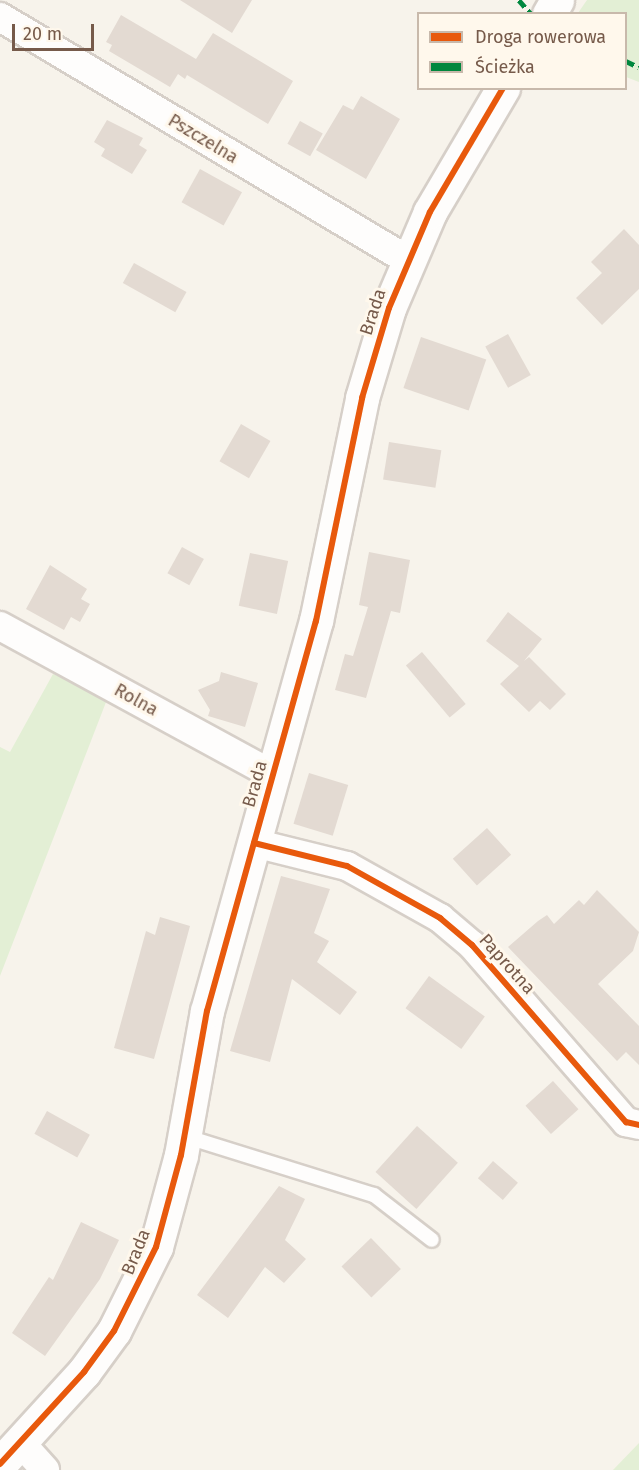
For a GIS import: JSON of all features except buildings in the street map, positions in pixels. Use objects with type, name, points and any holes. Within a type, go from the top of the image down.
[{"type":"street","name":"Pszczelna","points":[[0,17],[406,260]]},
{"type":"street","name":"Brada","points":[[10,1454],[84,1372],[139,1286],[171,1202],[207,1011],[316,621],[362,398],[406,260],[453,171],[502,90]]},
{"type":"street","name":"Rolna","points":[[0,626],[273,775]]},
{"type":"street","name":"Paprotna","points":[[254,843],[347,866],[440,918],[471,945],[626,1122],[639,1125]]},
{"type":"street","points":[[10,1454],[45,1470]]},
{"type":"lane","points":[[184,1136],[374,1195],[432,1240]]},
{"type":"green space","points":[[587,0],[639,0],[639,82],[627,77],[627,12],[579,12]]},
{"type":"green space","points":[[53,674],[108,697],[0,976],[0,747],[10,752]]},
{"type":"green space","points":[[639,1443],[639,1470],[613,1470]]},
{"type":"marked path","points":[[519,0],[529,12]]},
{"type":"marked path","points":[[627,61],[639,67]]},
{"type":"cycle path","points":[[0,1464],[84,1372],[114,1331],[156,1247],[181,1155],[207,1011],[316,621],[362,398],[389,308],[430,212],[502,90]]},
{"type":"cycle path","points":[[254,843],[347,866],[440,918],[472,945],[626,1122],[639,1125]]}]
